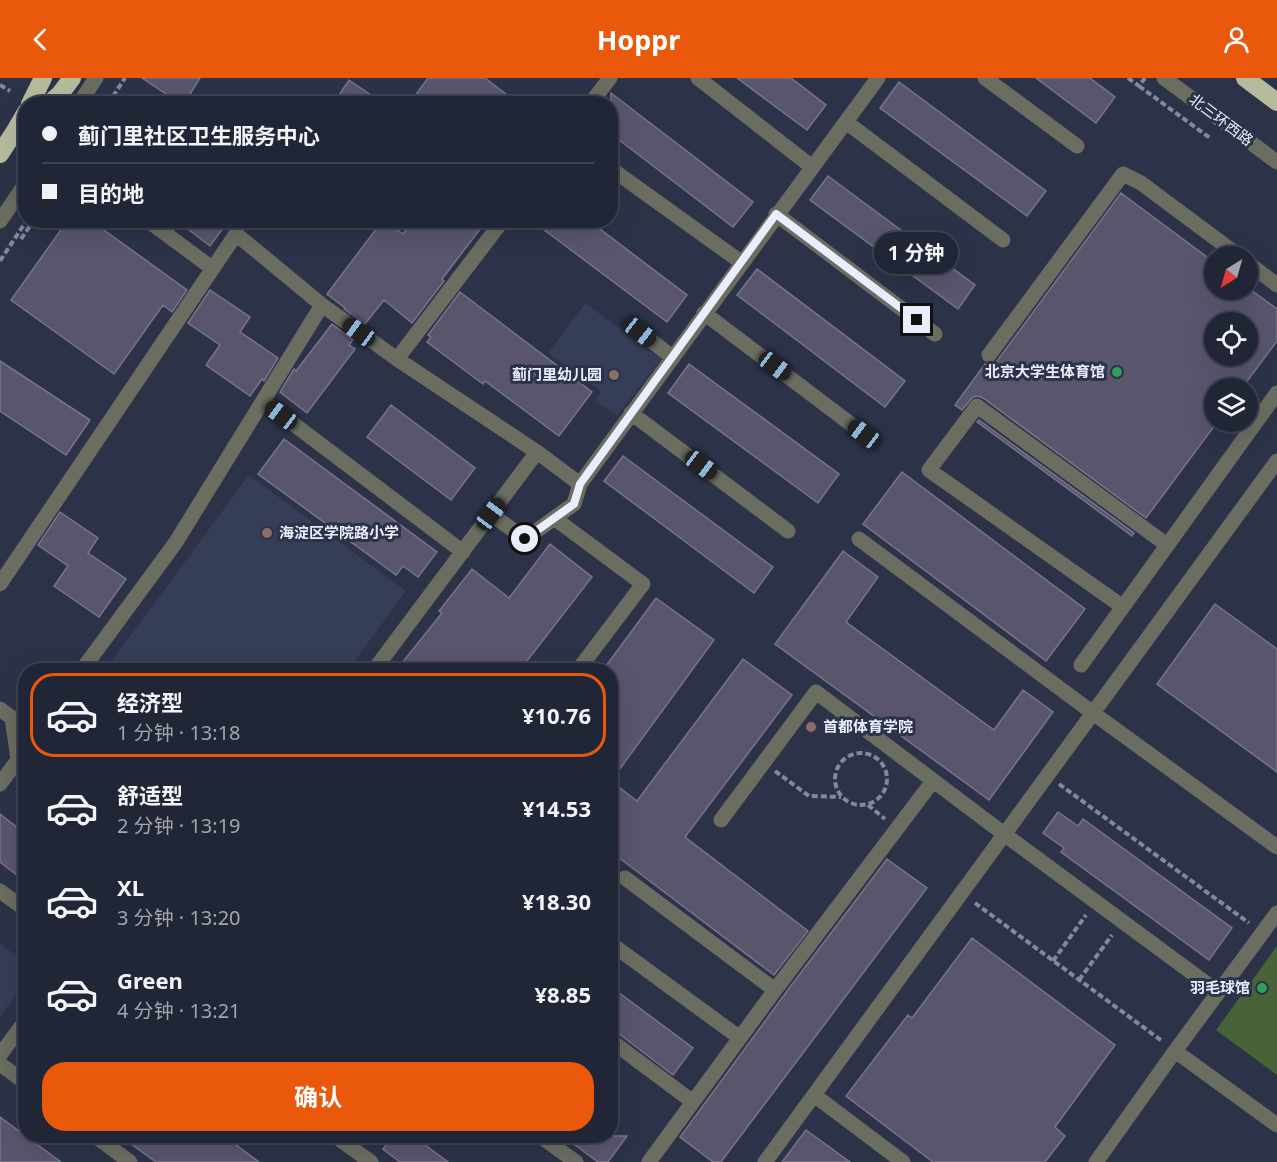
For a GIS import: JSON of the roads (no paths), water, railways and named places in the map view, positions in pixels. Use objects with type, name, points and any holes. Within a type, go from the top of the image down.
[{"type":"highway","points":[[34,96],[43,78]]},
{"type":"highway","points":[[58,96],[72,78]]},
{"type":"highway","points":[[1245,78],[1277,102]]},
{"type":"highway","points":[[0,154],[18,130]]},
{"type":"street","points":[[84,96],[96,78]]},
{"type":"street","points":[[596,96],[610,78]]},
{"type":"street","points":[[698,78],[812,167]]},
{"type":"street","points":[[491,514],[525,539],[574,504],[580,484],[878,78]]},
{"type":"street","points":[[985,78],[1077,146]]},
{"type":"street","name":"北三环西路","points":[[1164,78],[1277,162]]},
{"type":"street","points":[[846,122],[1003,240]]},
{"type":"street","points":[[618,174],[741,262]]},
{"type":"street","points":[[989,355],[1123,174],[1141,183],[1226,246]]},
{"type":"street","points":[[0,220],[18,194]]},
{"type":"street","points":[[776,214],[935,334]]},
{"type":"street","points":[[158,228],[212,268]]},
{"type":"street","points":[[397,359],[497,228]]},
{"type":"street","points":[[0,584],[236,234],[322,305],[580,484]]},
{"type":"street","points":[[1258,271],[1277,285]]},
{"type":"street","points":[[87,663],[176,542],[322,305]]},
{"type":"street","points":[[704,313],[864,434]]},
{"type":"street","points":[[640,332],[672,357]]},
{"type":"street","points":[[1081,665],[1277,393]]},
{"type":"street","points":[[263,401],[463,552]]},
{"type":"street","points":[[1123,607],[929,470],[977,406],[1167,545]]},
{"type":"street","points":[[632,413],[789,531]]},
{"type":"street","points":[[379,663],[537,452]]},
{"type":"street","points":[[765,1162],[1277,461]]},
{"type":"street","points":[[1264,479],[1277,488]]},
{"type":"street","points":[[554,518],[643,584],[583,663]]},
{"type":"street","points":[[859,539],[1277,847]]},
{"type":"street","points":[[722,820],[816,692],[1218,992]]},
{"type":"street","points":[[0,709],[12,718],[18,739]]},
{"type":"street","points":[[0,784],[18,763]]},
{"type":"street","points":[[649,1162],[933,781]]},
{"type":"street","points":[[625,878],[775,990]]},
{"type":"street","points":[[0,891],[18,904]]},
{"type":"street","points":[[1096,1162],[1277,912]]},
{"type":"street","points":[[618,949],[740,1038]]},
{"type":"street","points":[[0,1055],[18,1031]]},
{"type":"street","points":[[618,1046],[693,1102]]},
{"type":"street","points":[[1175,1051],[1277,1125]]},
{"type":"street","points":[[0,1064],[18,1077]]},
{"type":"street","points":[[814,1095],[903,1162]]},
{"type":"street","points":[[104,1143],[130,1162]]},
{"type":"street","points":[[345,1143],[371,1162]]},
{"type":"street","points":[[550,1143],[576,1162]]},
{"type":"place","name":"北京大学生体育馆","points":[[1117,372]]},
{"type":"place","name":"蓟门里幼儿园","points":[[614,375]]},
{"type":"place","name":"海淀区学院路小学","points":[[267,533]]},
{"type":"place","name":"首都体育学院","points":[[811,727]]},
{"type":"place","name":"羽毛球馆","points":[[1262,988]]}]
